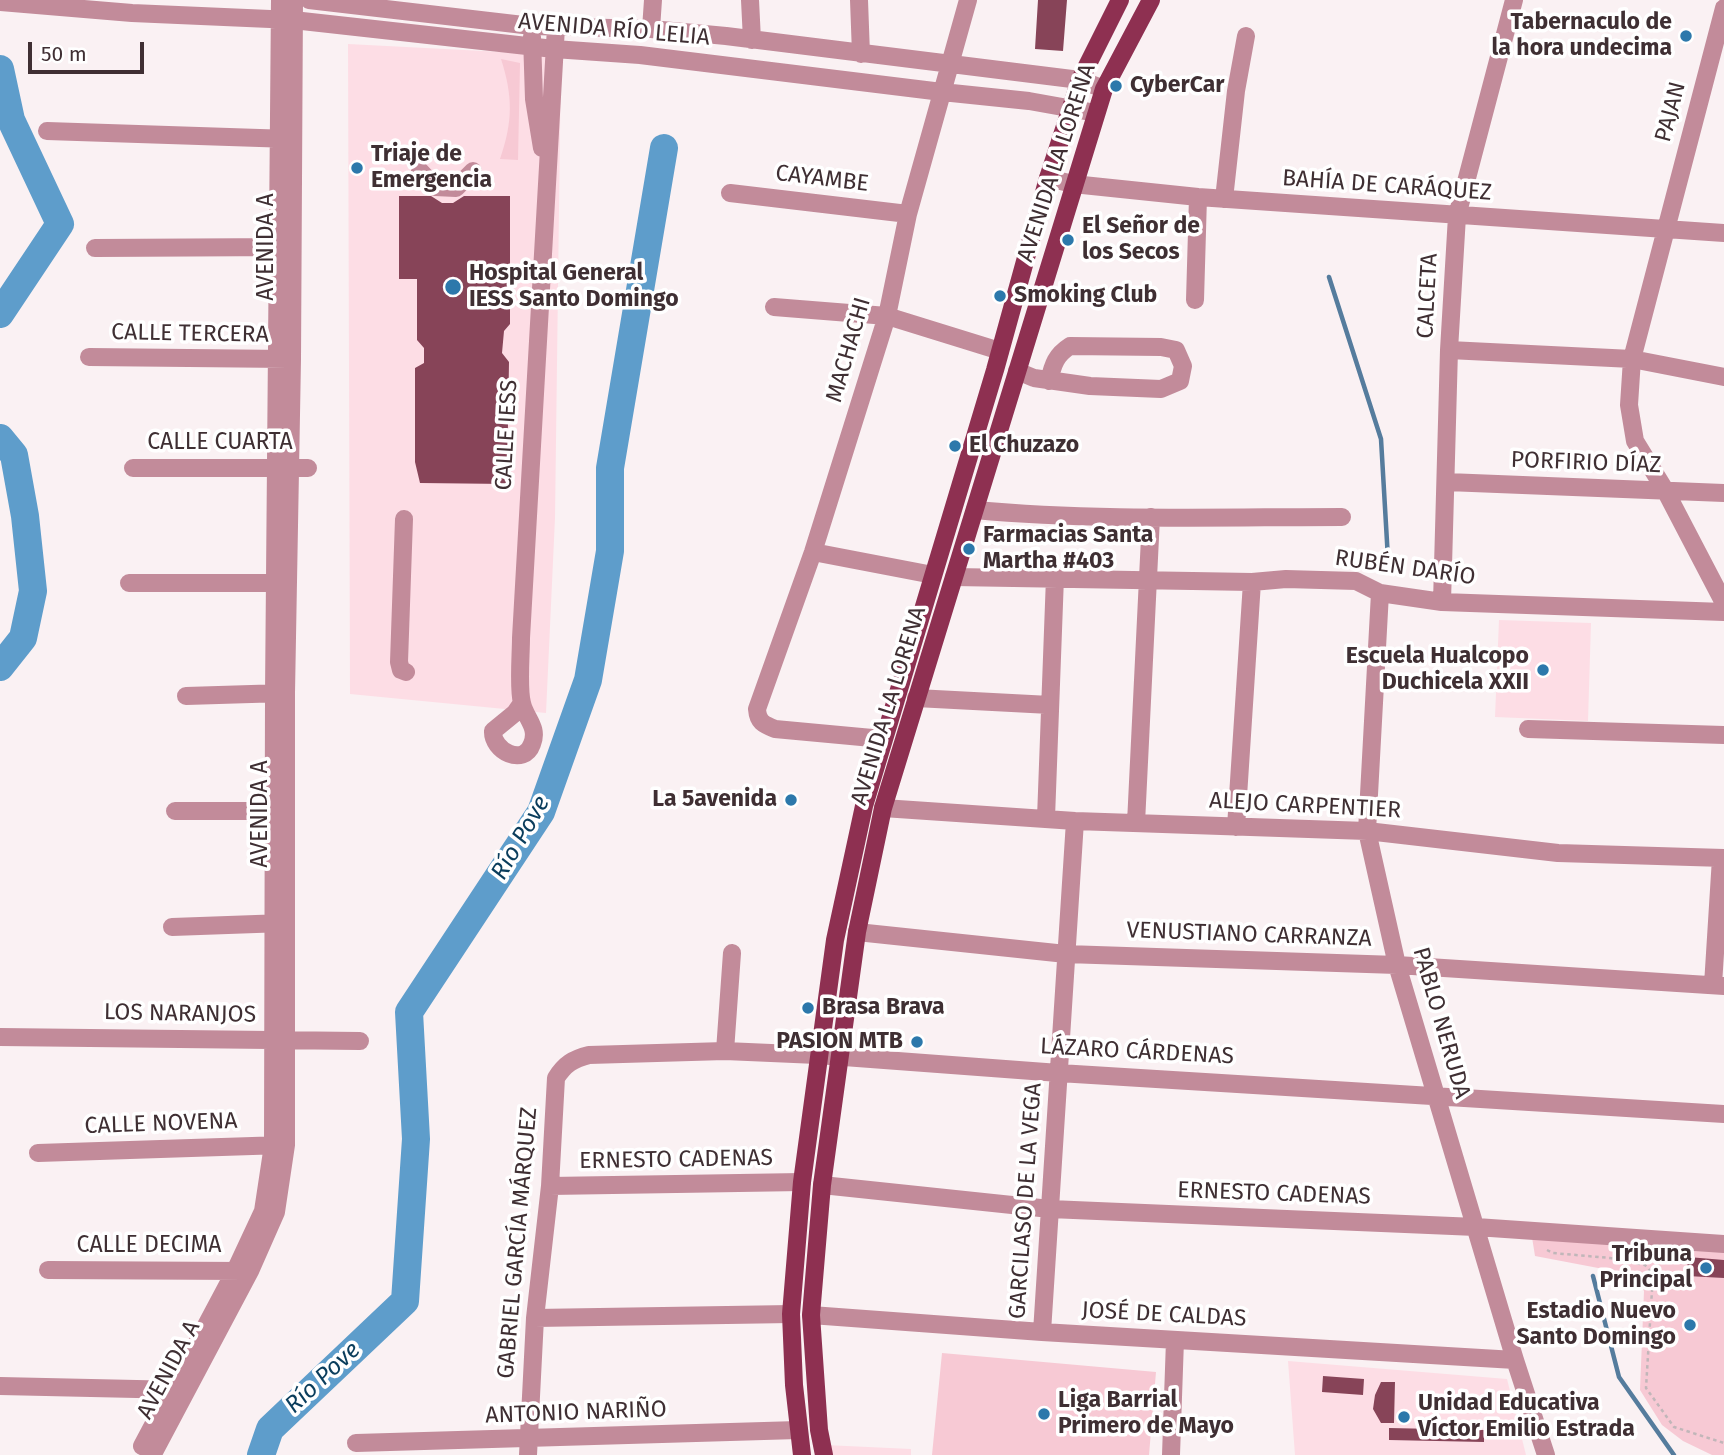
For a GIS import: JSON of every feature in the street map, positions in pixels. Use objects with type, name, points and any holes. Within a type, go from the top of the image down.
[{"type":"main road","name":"AVENIDA LA LORENA","points":[[802,1455],[791,1314],[802,1182],[817,1055],[835,940],[864,806],[1070,106],[1120,0]]},
{"type":"main road","name":"AVENIDA LA LORENA","points":[[824,1455],[819,1430],[811,1315],[822,1185],[856,932],[883,808],[1096,113],[1104,89],[1152,0]]},
{"type":"street","name":"AVENIDA A","points":[[0,1386],[178,1390],[276,1212],[279,1145],[282,583],[291,468],[285,359],[286,20],[280,0]]},
{"type":"street","name":"AVENIDA A","points":[[286,20],[294,0]]},
{"type":"street","name":"AVENIDA RÍO LELIA","points":[[309,0],[363,3],[532,26],[651,29],[752,40],[1080,80],[1104,89]]},
{"type":"street","points":[[651,29],[653,0]]},
{"type":"street","points":[[750,0],[752,40]]},
{"type":"street","points":[[859,0],[861,54]]},
{"type":"street","name":"MACHACHI","points":[[883,739],[775,729],[763,724],[757,709],[813,552],[887,316],[908,214],[968,0]]},
{"type":"street","name":"CALCETA","points":[[1442,602],[1449,350],[1457,216],[1514,0]]},
{"type":"street","name":"AVENIDA RÍO LELIA","points":[[0,2],[133,7],[286,20],[532,47],[652,56],[1070,106],[1096,113]]},
{"type":"street","name":"PAJAN","points":[[1724,8],[1632,359],[1629,405],[1635,441],[1665,490],[1724,603]]},
{"type":"street","name":"CALLE IESS","points":[[532,26],[534,99],[546,171]]},
{"type":"street","name":"CALLE IESS","points":[[522,703],[521,624],[556,27]]},
{"type":"street","points":[[1224,199],[1236,91],[1246,36]]},
{"type":"street","points":[[47,131],[286,139]]},
{"type":"street","points":[[420,171],[436,187],[456,188],[473,171]]},
{"type":"street","name":"BAHÍA DE CARÁQUEZ","points":[[1048,178],[1073,184],[1198,197],[1724,233]]},
{"type":"street","name":"CAYAMBE","points":[[730,193],[908,214]]},
{"type":"street","points":[[1195,300],[1198,197]]},
{"type":"street","points":[[95,248],[284,247]]},
{"type":"street","points":[[774,307],[887,316],[1000,351]]},
{"type":"street","points":[[1017,371],[1049,381],[1161,389],[1180,381],[1183,366],[1175,351],[1161,347],[1070,346],[1059,353],[1053,363],[1049,381]]},
{"type":"street","points":[[1449,350],[1632,359],[1724,377]]},
{"type":"street","name":"CALLE TERCERA","points":[[89,357],[285,359]]},
{"type":"street","name":"CALLE CUARTA","points":[[133,468],[291,468]]},
{"type":"street","name":"PORFIRIO DÍAZ","points":[[1447,482],[1724,493]]},
{"type":"street","points":[[975,510],[1151,517],[1342,517]]},
{"type":"street","points":[[1136,823],[1151,517]]},
{"type":"street","points":[[404,519],[399,662],[401,670],[406,672]]},
{"type":"street","points":[[813,552],[933,575]]},
{"type":"street","name":"RUBÉN DARÍO","points":[[954,577],[1356,581],[1380,593],[1442,602],[1724,612]]},
{"type":"street","points":[[1046,818],[1055,577]]},
{"type":"street","points":[[1236,827],[1252,582]]},
{"type":"street","points":[[129,583],[282,583]]},
{"type":"street","name":"PABLO NERUDA","points":[[1380,593],[1367,831],[1397,965],[1546,1455]]},
{"type":"street","points":[[186,696],[280,694]]},
{"type":"street","points":[[916,698],[1050,705]]},
{"type":"street","points":[[1528,730],[1724,735]]},
{"type":"street","name":"ALEJO CARPENTIER","points":[[883,808],[1075,821],[1367,831],[1558,853],[1722,858]]},
{"type":"street","points":[[175,811],[280,811]]},
{"type":"street","name":"GARCILASO DE LA VEGA","points":[[1042,1332],[1075,821]]},
{"type":"street","points":[[1719,985],[1722,858]]},
{"type":"street","points":[[172,927],[280,923]]},
{"type":"street","name":"VENUSTIANO CARRANZA","points":[[856,932],[1066,954],[1397,965],[1719,985]]},
{"type":"street","points":[[725,1051],[732,953]]},
{"type":"street","name":"LOS NARANJOS","points":[[0,1037],[360,1041]]},
{"type":"street","name":"LÁZARO CÁRDENAS","points":[[556,1078],[564,1065],[589,1055],[725,1051],[1724,1114]]},
{"type":"street","name":"GABRIEL GARCÍA MÁRQUEZ","points":[[528,1447],[535,1318],[550,1186],[556,1078]]},
{"type":"street","name":"CALLE NOVENA","points":[[38,1153],[279,1145]]},
{"type":"street","name":"ERNESTO CADENAS","points":[[550,1186],[802,1182]]},
{"type":"street","name":"ERNESTO CADENAS","points":[[822,1185],[1050,1209],[1476,1227],[1724,1244]]},
{"type":"street","name":"CALLE DECIMA","points":[[48,1270],[243,1271]]},
{"type":"street","points":[[535,1318],[791,1314]]},
{"type":"street","name":"JOSÉ DE CALDAS","points":[[811,1315],[1042,1332],[1515,1360]]},
{"type":"street","points":[[1171,1455],[1175,1340]]},
{"type":"street","name":"ANTONIO NARIÑO","points":[[356,1443],[528,1447],[798,1430]]},
{"type":"path","points":[[1553,1252],[1645,1265],[1653,1274],[1646,1388],[1674,1427],[1724,1443]]},
{"type":"shaded area","name":"Hospital General IESS Santo Domingo","points":[[348,44],[561,55],[555,518],[546,713],[350,694]]},
{"type":"shaded area","points":[[501,59],[520,63],[518,160],[500,159],[510,109],[508,85]]},
{"type":"shaded area","name":"Escuela Hualcopo Duchicela XXII","points":[[1499,620],[1591,623],[1588,721],[1495,717]]},
{"type":"shaded area","points":[[1531,1231],[1724,1244],[1724,1455],[1712,1455],[1683,1441],[1662,1425],[1640,1390],[1644,1291],[1635,1275],[1535,1256]]},
{"type":"shaded area","name":"Liga Barrial Primero de Mayo","points":[[942,1353],[1156,1372],[1149,1455],[932,1455]]},
{"type":"shaded area","name":"Unidad Educativa Víctor Emilio Estrada","points":[[1288,1361],[1507,1379],[1526,1455],[1295,1455]]},
{"type":"shaded area","points":[[825,1445],[911,1449],[911,1455],[828,1455]]},
{"type":"building","points":[[1038,0],[1067,0],[1063,51],[1035,49]]},
{"type":"building","name":"Hospital General IESS Santo Domingo","points":[[399,196],[431,196],[442,203],[453,203],[464,196],[510,196],[510,324],[504,331],[502,353],[509,362],[507,484],[420,483],[415,462],[415,368],[424,363],[424,348],[417,340],[417,279],[399,279]]},
{"type":"building","name":"Tribuna Principal","points":[[1688,1257],[1724,1260],[1724,1278],[1687,1276]]},
{"type":"building","points":[[1323,1376],[1364,1379],[1363,1395],[1322,1392]]},
{"type":"building","points":[[1381,1382],[1395,1382],[1394,1423],[1381,1423],[1373,1409]]},
{"type":"building","points":[[1389,1428],[1484,1430],[1484,1442],[1389,1440]]},
{"type":"waterway","points":[[0,69],[11,120],[60,224],[0,314]]},
{"type":"waterway","name":"Río Pove","points":[[261,1455],[270,1429],[405,1301],[416,1139],[409,1012],[541,812],[588,680],[610,551],[610,468],[664,148]]},
{"type":"waterway","points":[[1329,277],[1381,439],[1388,559]]},
{"type":"waterway","points":[[0,438],[14,455],[25,516],[33,591],[23,638],[0,667]]},
{"type":"waterway","points":[[1593,1276],[1619,1377],[1674,1455]]},
{"type":"place","name":"Tabernaculo de la hora undecima","points":[[1686,36]]},
{"type":"place","name":"CyberCar","points":[[1116,86]]},
{"type":"place","name":"Triaje de Emergencia","points":[[357,168]]},
{"type":"place","name":"El Señor de los Secos","points":[[1068,240]]},
{"type":"place","name":"Hospital General IESS Santo Domingo","points":[[453,287]]},
{"type":"place","name":"Smoking Club","points":[[1000,296]]},
{"type":"place","name":"El Chuzazo","points":[[955,446]]},
{"type":"place","name":"Farmacias Santa Martha #403","points":[[969,549]]},
{"type":"place","name":"Escuela Hualcopo Duchicela XXII","points":[[1543,670]]},
{"type":"place","name":"La 5avenida","points":[[791,800]]},
{"type":"place","name":"Brasa Brava","points":[[808,1008]]},
{"type":"place","name":"PASION MTB","points":[[917,1042]]},
{"type":"place","name":"Tribuna Principal","points":[[1706,1268]]},
{"type":"place","name":"Estadio Nuevo Santo Domingo","points":[[1690,1325]]},
{"type":"place","name":"Liga Barrial Primero de Mayo","points":[[1044,1414]]},
{"type":"place","name":"Unidad Educativa Víctor Emilio Estrada","points":[[1404,1417]]}]
